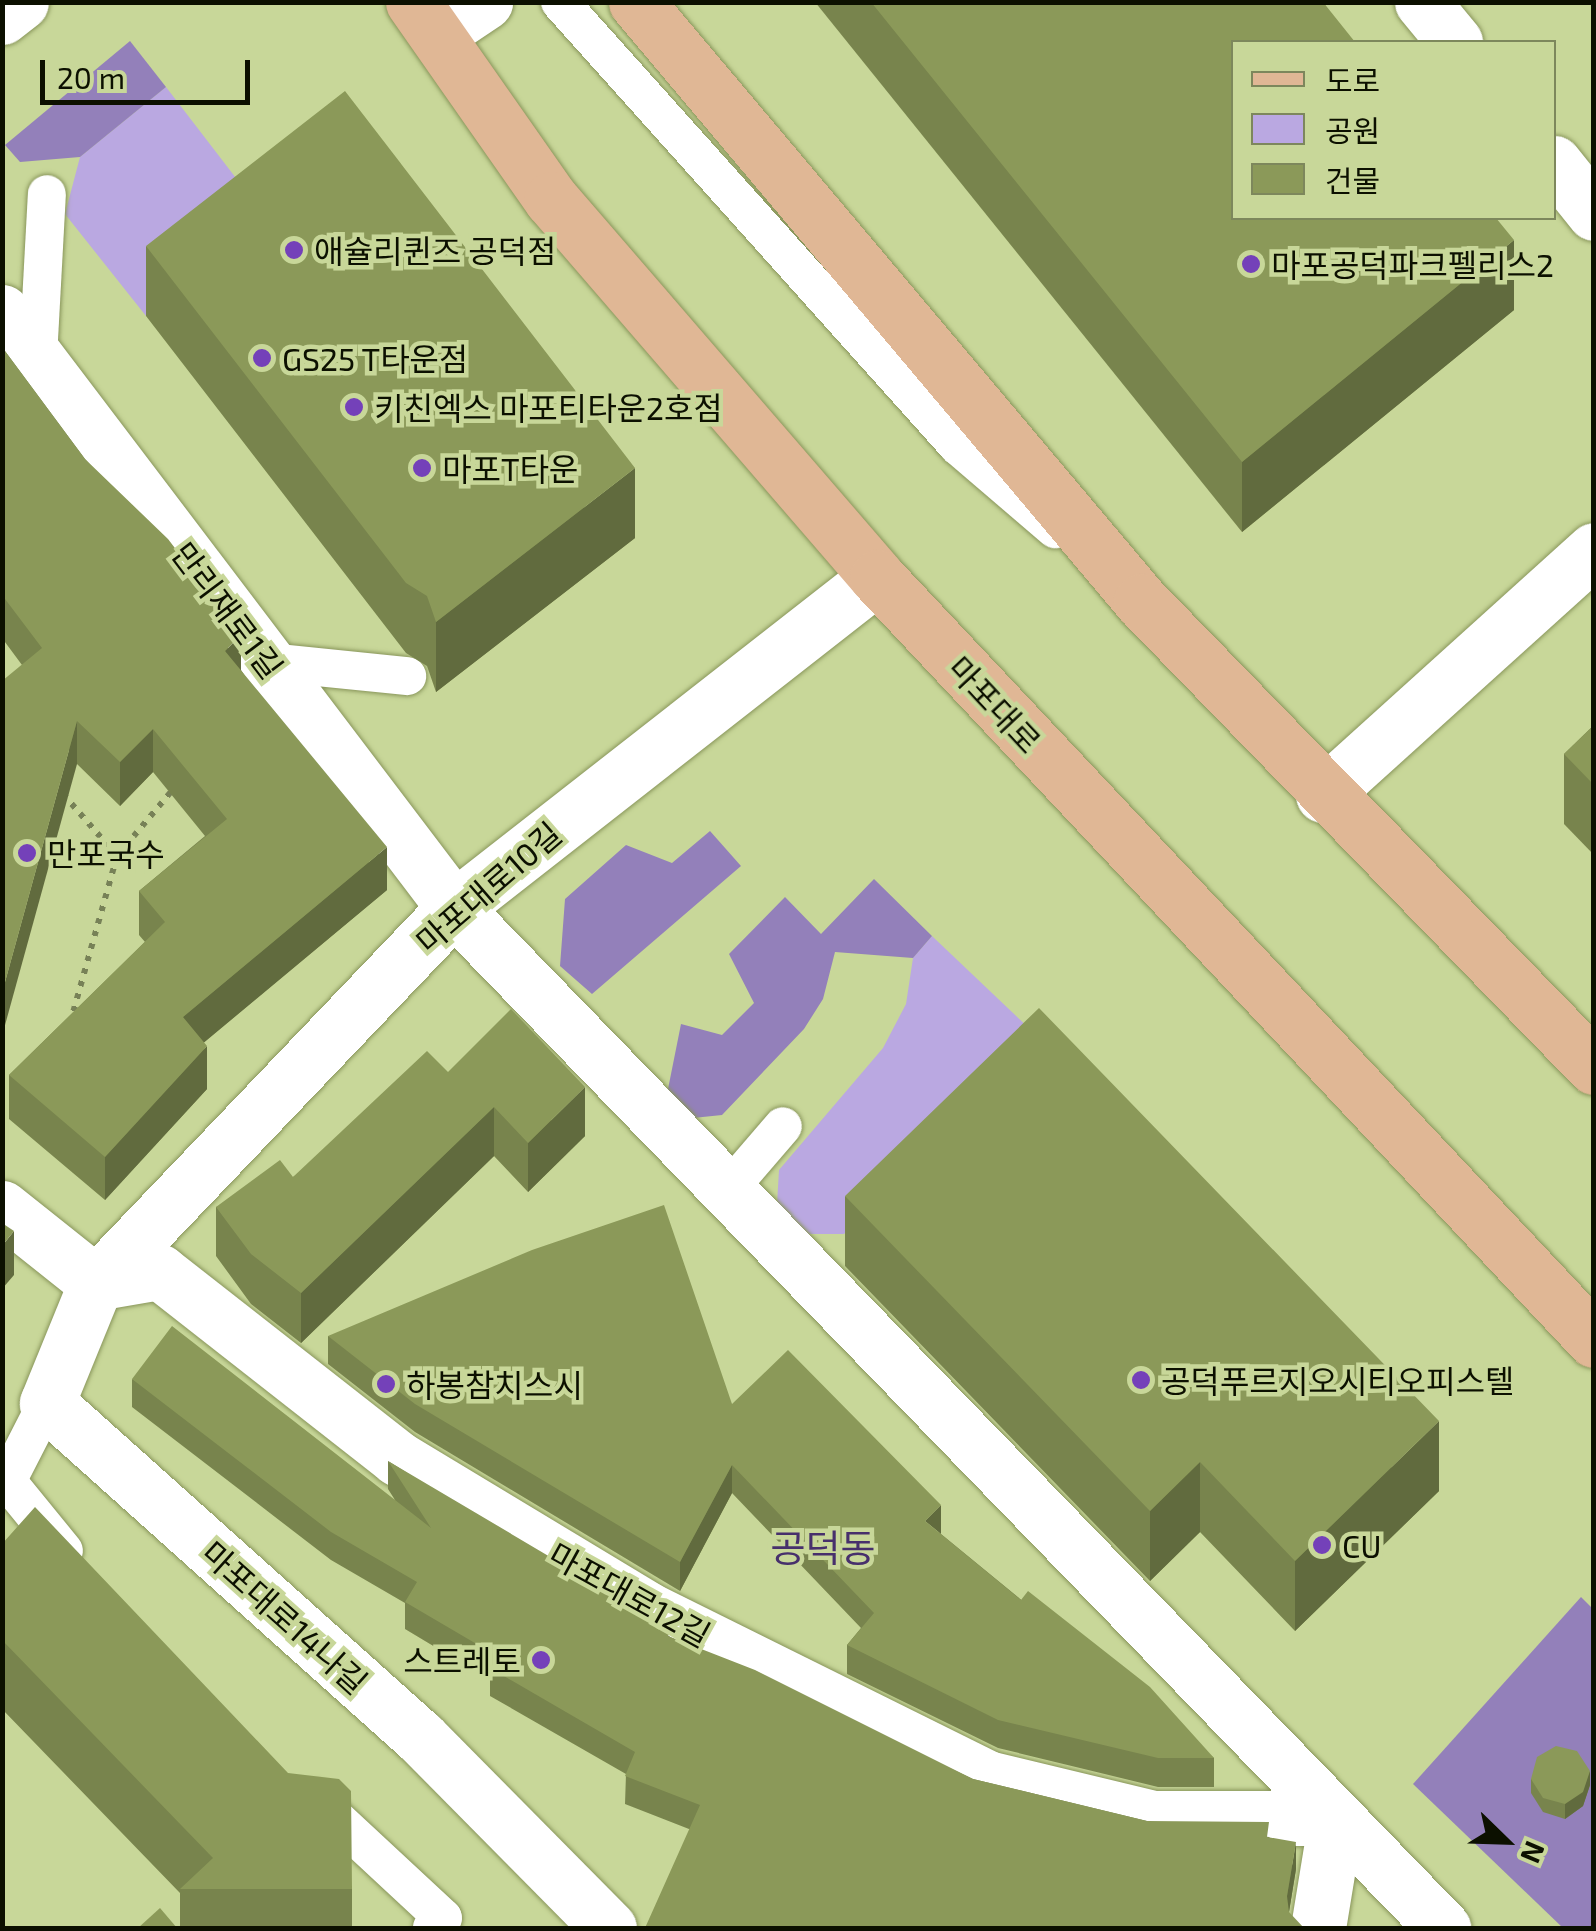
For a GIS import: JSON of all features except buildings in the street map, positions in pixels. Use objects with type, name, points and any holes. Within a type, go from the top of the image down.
[{"type":"main road","points":[[636,2],[1141,602],[1323,795],[1594,1067]]},
{"type":"main road","name":"마포대로","points":[[425,18],[551,199],[877,578],[1594,1340]]},
{"type":"street","points":[[2,16],[21,2]]},
{"type":"street","name":"마포대로","points":[[425,18],[485,2]]},
{"type":"street","points":[[1422,2],[1453,40]]},
{"type":"street","points":[[1556,166],[1594,212]]},
{"type":"street","name":"만리재로1길","points":[[2,312],[454,908],[1336,1818]]},
{"type":"street","points":[[1323,795],[1594,550]]},
{"type":"street","name":"마포대로10길","points":[[96,1282],[454,908],[877,578]]},
{"type":"street","points":[[2,1208],[96,1282],[47,1403]]},
{"type":"street","name":"마포대로12길","points":[[96,1282],[160,1272],[414,1468],[647,1609],[987,1778],[1154,1818],[1336,1818]]},
{"type":"street","name":"마포대로14나길","points":[[47,1403],[420,1738],[609,1928]]},
{"type":"street","points":[[1318,1928],[1336,1818]]},
{"type":"street","points":[[1336,1818],[1443,1928]]},
{"type":"lane","points":[[560,2],[958,446],[1141,602]]},
{"type":"lane","points":[[38,358],[46,194]]},
{"type":"lane","points":[[268,662],[406,676]]},
{"type":"lane","points":[[728,1190],[783,1126]]},
{"type":"lane","points":[[47,1403],[7,1481],[88,1575]]},
{"type":"lane","points":[[288,1774],[442,1918],[432,1928]]},
{"type":"path","points":[[54,784],[117,856]]},
{"type":"path","points":[[69,1028],[117,856],[177,784]]},
{"type":"green space","points":[[166,87],[249,195],[345,161],[146,316],[65,214],[80,157]]},
{"type":"green space","points":[[932,936],[1034,1033],[844,1234],[809,1234],[777,1204],[779,1170],[883,1048],[906,1004],[913,958]]},
{"type":"shaded area","points":[[130,41],[166,87],[80,157],[20,162],[5,145]]},
{"type":"shaded area","points":[[710,831],[741,866],[592,994],[560,966],[565,899],[626,845],[672,863]]},
{"type":"shaded area","points":[[874,879],[932,936],[913,958],[835,952],[823,999],[804,1029],[722,1115],[693,1118],[666,1099],[681,1024],[722,1035],[754,1003],[729,954],[785,897],[821,934]]},
{"type":"shaded area","points":[[1581,1597],[1593,1609],[1593,1928],[1563,1928],[1413,1784]]},
{"type":"place","name":"애슐리퀸즈 공덕점","points":[[294,250]]},
{"type":"place","name":"마포공덕파크펠리스2","points":[[1251,264]]},
{"type":"place","name":"GS25 T타운점","points":[[262,358]]},
{"type":"place","name":"키친엑스 마포티타운2호점","points":[[354,407]]},
{"type":"place","name":"마포T타운","points":[[422,468]]},
{"type":"place","name":"만포국수","points":[[27,853]]},
{"type":"place","name":"공덕푸르지오시티오피스텔","points":[[1141,1380]]},
{"type":"place","name":"하봉참치스시","points":[[386,1384]]},
{"type":"place","name":"CU","points":[[1322,1545]]},
{"type":"place","name":"스트레토","points":[[541,1660]]},
{"type":"district","name":"공덕동","points":[[823,1548]]}]
